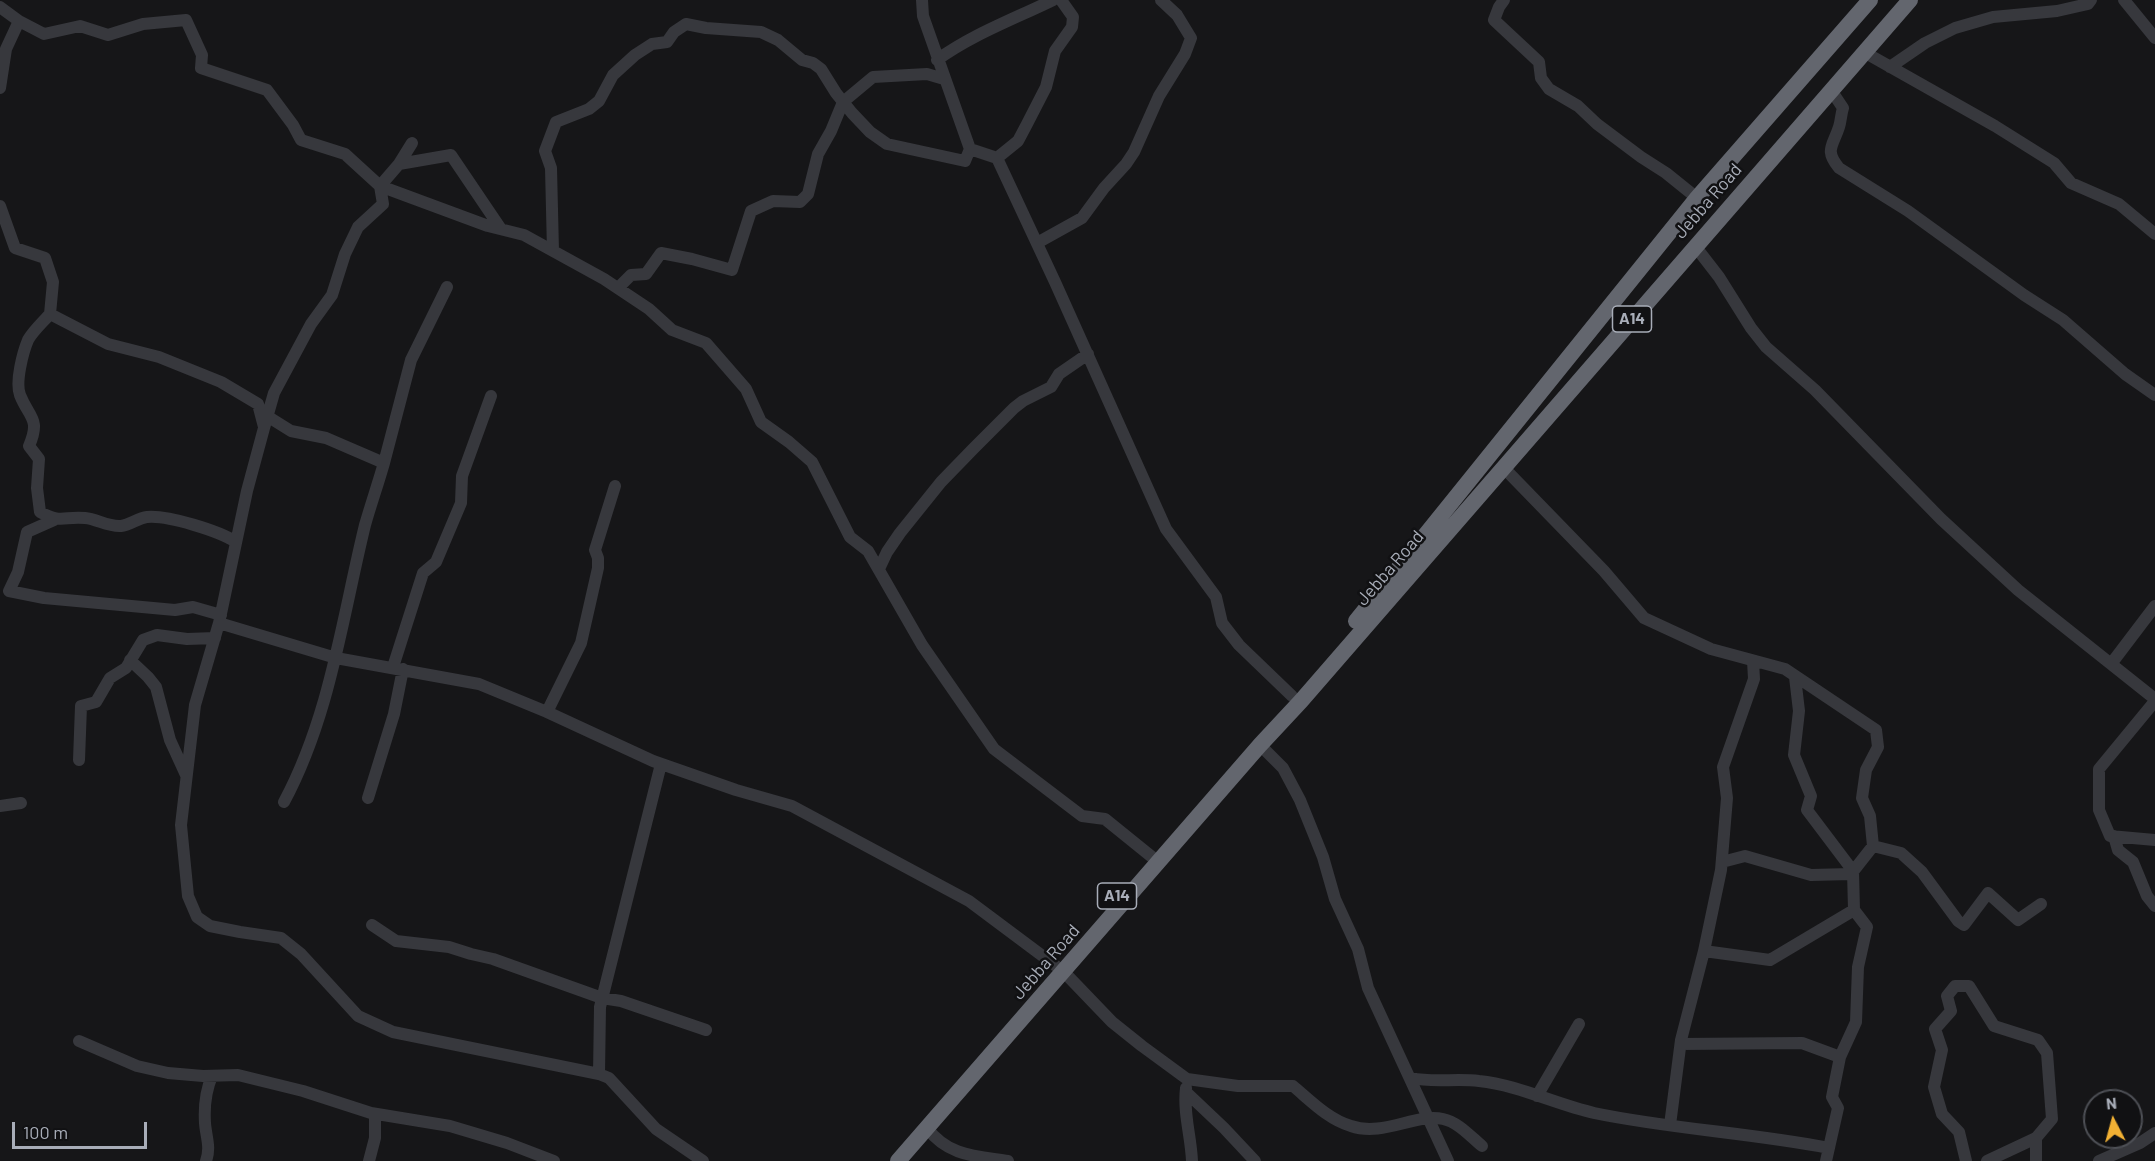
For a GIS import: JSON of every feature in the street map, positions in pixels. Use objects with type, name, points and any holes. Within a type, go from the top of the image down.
[{"type":"highway","name":"Jebba Road","points":[[885,1161],[1059,968],[1161,861],[1260,746],[1351,635],[1697,198],[1870,0]]},
{"type":"highway","name":"Jebba Road","points":[[898,1161],[1152,857],[1292,696],[1504,468],[1910,0]]},
{"type":"street","points":[[553,251],[551,168],[545,152],[556,122],[589,109],[599,101],[613,75],[620,68],[652,44],[668,42],[674,32],[686,24],[706,28],[761,32],[778,40],[802,60],[813,63],[821,69],[843,102],[870,132],[887,144],[965,161],[970,149],[937,60],[923,16],[922,0]]},
{"type":"street","points":[[937,60],[970,38],[1053,0]]},
{"type":"street","points":[[997,158],[1018,141],[1046,87],[1055,51],[1072,27],[1073,16],[1061,0]]},
{"type":"street","points":[[1037,243],[1082,218],[1125,164],[1134,152],[1159,96],[1185,54],[1191,38],[1177,15],[1161,0]]},
{"type":"street","points":[[1504,0],[1494,20],[1539,62],[1541,78],[1549,89],[1578,106],[1597,124],[1697,198]]},
{"type":"street","points":[[1890,67],[1955,28],[1993,17],[2057,11],[2088,4],[2091,0]]},
{"type":"street","points":[[2124,0],[2155,38]]},
{"type":"street","points":[[0,7],[19,21],[44,34],[80,26],[108,35],[143,24],[186,20],[202,55],[201,68],[267,90],[293,125],[301,140],[345,154],[380,186],[524,235],[618,288],[649,309],[672,330],[706,343],[746,389],[761,422],[812,462],[850,537],[868,551],[922,645],[994,749],[1082,816],[1106,819],[1152,857]]},
{"type":"street","points":[[0,88],[6,49],[19,21]]},
{"type":"street","points":[[1864,52],[2004,131],[2054,163],[2071,183],[2119,204],[2155,234]]},
{"type":"street","points":[[618,288],[631,275],[646,274],[661,253],[732,270],[751,211],[773,201],[800,202],[808,194],[818,154],[843,102],[873,77],[927,74],[944,79]]},
{"type":"street","points":[[1831,90],[1843,108],[1839,128],[1830,147],[1831,159],[1839,168],[1908,211],[2024,295],[2063,320],[2126,374],[2155,395]]},
{"type":"street","points":[[380,186],[399,164],[411,143]]},
{"type":"street","points":[[970,149],[997,158],[1166,529],[1216,597],[1222,623],[1239,645],[1292,696]]},
{"type":"street","points":[[399,164],[451,155],[501,229]]},
{"type":"street","points":[[380,186],[383,204],[358,227],[345,254],[332,295],[311,324],[274,393],[247,491],[220,619],[195,705],[181,825],[188,896],[197,917],[210,926],[280,938],[301,954],[358,1016],[393,1032],[609,1078],[656,1129],[703,1161]]},
{"type":"street","points":[[0,206],[15,248],[45,258],[53,282],[50,315],[29,338],[20,369],[19,393],[33,417],[34,434],[29,446],[39,459],[37,488],[40,512],[54,520]]},
{"type":"street","points":[[1695,246],[1719,277],[1751,328],[1766,347],[1815,390],[1941,519],[2009,582],[2155,700],[2098,769],[2099,810],[2110,836],[2155,840]]},
{"type":"street","points":[[284,802],[303,765],[318,727],[336,658],[365,525],[411,360],[447,287]]},
{"type":"street","points":[[50,315],[108,344],[159,357],[221,382],[258,404],[266,422],[291,431],[326,438],[384,463]]},
{"type":"street","points":[[879,569],[900,533],[941,482],[1014,408],[1051,387],[1059,374],[1070,364],[1088,354]]},
{"type":"street","points":[[368,798],[394,714],[398,668],[423,573],[436,562],[461,503],[462,476],[491,396]]},
{"type":"street","points":[[1504,468],[1604,571],[1644,618],[1711,649],[1785,669],[1876,730],[1878,747],[1866,770],[1862,798],[1870,816],[1873,846],[1851,874],[1811,875],[1745,856],[1722,862]]},
{"type":"street","points":[[547,712],[581,643],[598,568],[595,550],[615,486]]},
{"type":"street","points":[[236,542],[225,534],[185,522],[148,517],[122,526],[85,518],[54,520],[27,532],[18,572],[9,591],[44,598],[176,610],[193,607],[220,619],[336,658],[479,684],[661,764],[736,790],[792,806],[969,901],[1059,968],[1112,1022],[1186,1085],[1254,1161]]},
{"type":"street","points":[[2111,664],[2155,606]]},
{"type":"street","points":[[79,760],[81,706],[96,702],[110,678],[126,668],[143,640],[157,635],[186,639],[215,638]]},
{"type":"street","points":[[130,660],[156,687],[171,740],[187,776]]},
{"type":"street","points":[[1670,1125],[1681,1044],[1704,951],[1722,862],[1727,798],[1723,767],[1754,680],[1753,661]]},
{"type":"street","points":[[1795,677],[1798,711],[1794,755],[1811,796],[1808,810],[1853,871],[1854,910],[1867,927],[1858,967],[1856,1022],[1840,1057],[1832,1097],[1838,1108],[1826,1161]]},
{"type":"street","points":[[1260,746],[1283,768],[1300,800],[1323,857],[1335,899],[1358,949],[1368,987],[1448,1161]]},
{"type":"street","points":[[598,1074],[600,1007],[661,764]]},
{"type":"street","points":[[0,806],[21,803]]},
{"type":"street","points":[[2114,836],[2118,850],[2133,861],[2147,896],[2155,906]]},
{"type":"street","points":[[1873,846],[1901,853],[1908,859],[1922,872],[1958,921],[1964,925],[1988,893],[2018,920],[2041,904]]},
{"type":"street","points":[[1704,951],[1770,960],[1854,910]]},
{"type":"street","points":[[372,925],[396,941],[449,947],[493,959],[602,998],[621,1001],[706,1030]]},
{"type":"street","points":[[1966,1161],[1959,1132],[1942,1114],[1934,1087],[1942,1050],[1935,1029],[1951,1011],[1947,996],[1955,986],[1970,986],[1994,1026],[2038,1040],[2047,1053],[2052,1119],[2036,1138],[1987,1161]]},
{"type":"street","points":[[1537,1096],[1579,1024]]},
{"type":"street","points":[[79,1041],[137,1066],[168,1073],[238,1075],[303,1091],[375,1114],[450,1126],[507,1143],[554,1161]]},
{"type":"street","points":[[1681,1044],[1802,1043],[1840,1057]]},
{"type":"street","points":[[206,1161],[209,1151],[205,1122],[207,1089],[212,1076]]},
{"type":"street","points":[[1411,1077],[1427,1082],[1479,1081],[1527,1092],[1593,1113],[1780,1138],[1829,1148]]},
{"type":"street","points":[[1186,1085],[1293,1086],[1322,1112],[1352,1127],[1379,1129],[1430,1119],[1443,1119],[1460,1127],[1482,1146]]},
{"type":"street","points":[[1186,1085],[1186,1123],[1192,1161]]},
{"type":"street","points":[[369,1161],[375,1138],[375,1114]]},
{"type":"street","points":[[927,1128],[941,1144],[956,1151],[1008,1161]]},
{"type":"street","points":[[2099,1161],[2140,1143],[2155,1133]]},
{"type":"street","points":[[2036,1138],[2036,1161]]}]
